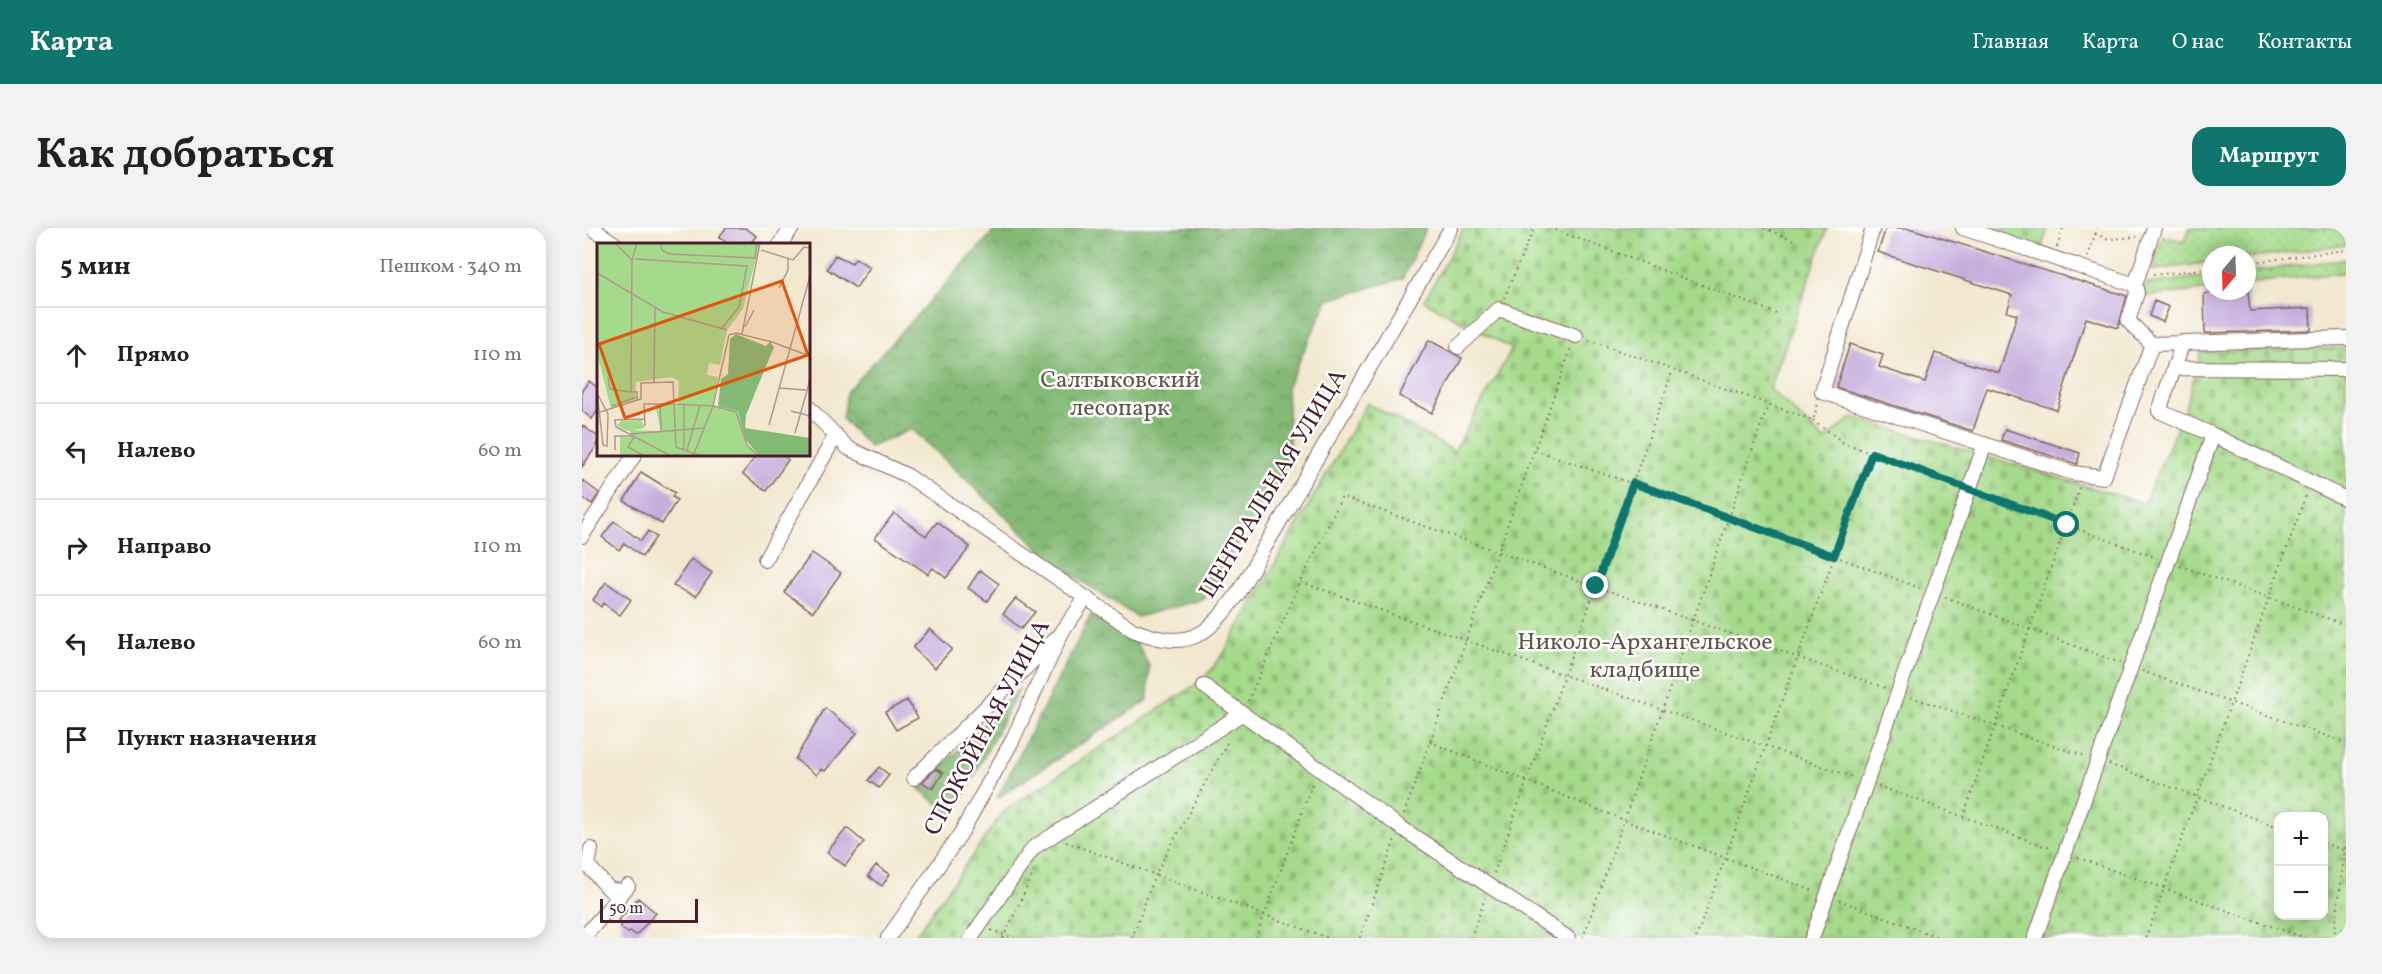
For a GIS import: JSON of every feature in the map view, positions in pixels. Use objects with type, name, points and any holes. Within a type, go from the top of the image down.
[{"type":"street","points":[[592,228],[614,243]]},
{"type":"street","points":[[781,243],[792,228]]},
{"type":"street","name":"ЦЕНТРАЛЬНАЯ УЛИЦА","points":[[810,409],[848,448],[908,476],[1133,630],[1175,642],[1190,640],[1206,631],[1223,615],[1451,228]]},
{"type":"street","points":[[1873,228],[1822,392],[2084,474],[2104,477],[2152,344]]},
{"type":"street","points":[[1963,228],[2002,234],[2054,258],[2137,281]]},
{"type":"street","points":[[2153,232],[2137,281],[2137,294],[2128,321],[2152,344],[2346,338]]},
{"type":"street","points":[[1458,347],[1499,309],[1575,336]]},
{"type":"street","points":[[2183,342],[2159,411],[2346,500]]},
{"type":"street","points":[[2174,368],[2346,369]]},
{"type":"street","points":[[765,560],[836,435]]},
{"type":"street","points":[[2035,938],[2213,435]]},
{"type":"street","points":[[1812,938],[1985,444]]},
{"type":"street","points":[[582,536],[634,456]]},
{"type":"street","name":"СПОКОЙНАЯ УЛИЦА","points":[[888,938],[961,833],[1012,741],[1062,632],[1086,598]]},
{"type":"street","points":[[914,778],[1062,632]]},
{"type":"street","points":[[1204,686],[1400,827],[1568,938]]},
{"type":"street","points":[[971,938],[1033,848],[1243,713]]},
{"type":"street","points":[[583,938],[626,889],[610,890],[593,874],[588,866],[591,849]]},
{"type":"path","points":[[1499,309],[1534,228]]},
{"type":"path","points":[[1550,228],[1776,313]]},
{"type":"path","points":[[1764,228],[1796,241]]},
{"type":"path","points":[[2054,258],[2063,228]]},
{"type":"path","points":[[2084,268],[2097,228]]},
{"type":"path","points":[[2095,234],[2109,239],[2153,232]]},
{"type":"path","points":[[2256,262],[2346,250]]},
{"type":"path","points":[[2137,281],[2202,270]]},
{"type":"path","points":[[1360,938],[1575,336],[1813,420],[1844,442],[1872,453],[2346,625]]},
{"type":"path","points":[[1471,938],[1673,370]]},
{"type":"path","points":[[1813,420],[1822,392]]},
{"type":"path","points":[[1583,938],[1769,404]]},
{"type":"path","points":[[1535,450],[1730,517],[2131,667],[2346,743]]},
{"type":"path","points":[[1696,938],[1872,453]]},
{"type":"path","points":[[1963,817],[2084,474]]},
{"type":"path","points":[[2146,938],[2311,483]]},
{"type":"path","points":[[1243,713],[1301,581],[1342,497],[1498,552]]},
{"type":"path","points":[[1301,581],[2305,938]]},
{"type":"path","points":[[1132,938],[1155,874],[1232,734]]},
{"type":"path","points":[[1430,742],[1624,820],[1940,938]]},
{"type":"path","points":[[1256,938],[1319,768]]},
{"type":"path","points":[[1052,836],[1328,938]]},
{"type":"path","points":[[2334,938],[2346,841]]},
{"type":"path","points":[[2328,845],[2345,851]]},
{"type":"path","points":[[1004,936],[1037,866]]},
{"type":"path","points":[[980,926],[1014,938]]},
{"type":"green space","name":"Салтыковский лесопарк","points":[[997,228],[1426,228],[1403,278],[1328,300],[1287,387],[1290,460],[1204,599],[1137,617],[1061,568],[912,429],[870,447],[842,419],[846,392]]},
{"type":"green space","name":"Николо-Архангельское кладбище","points":[[1464,228],[1827,228],[1770,389],[1825,440],[1853,417],[2144,503],[2183,415],[2201,352],[2346,348],[2346,938],[913,938],[1004,811],[1203,680],[1224,653],[1367,403],[1454,451],[1512,349],[1424,301]]},
{"type":"green space","points":[[1968,228],[2048,228],[2041,250]]},
{"type":"green space","points":[[2189,228],[2346,228],[2346,245],[2256,257],[2256,246],[2202,246],[2202,263],[2152,270],[2163,236],[2185,242]]},
{"type":"green space","points":[[2346,259],[2346,272],[2256,283],[2256,271]]},
{"type":"green space","points":[[2202,277],[2202,290],[2142,297],[2147,284]]},
{"type":"green space","points":[[1091,615],[1137,643],[1149,666],[1148,700],[997,798]]},
{"type":"green space","points":[[1020,688],[953,815],[919,789]]},
{"type":"building","points":[[726,228],[745,228],[757,236],[752,243],[728,243],[719,237]]},
{"type":"building","points":[[1886,228],[1909,228],[2127,296],[2118,328],[2086,318],[2057,410],[1987,388],[1973,431],[1836,387],[1850,344],[1883,355],[1879,367],[1925,382],[1935,353],[1999,373],[2017,315],[2007,312],[2012,295],[1878,252]]},
{"type":"building","points":[[835,255],[852,263],[855,258],[870,267],[856,288],[827,269]]},
{"type":"building","points":[[2204,300],[2249,300],[2250,311],[2310,308],[2311,330],[2205,333]]},
{"type":"building","points":[[2154,301],[2169,307],[2163,322],[2149,316]]},
{"type":"building","points":[[1429,340],[1462,358],[1432,413],[1399,396]]},
{"type":"building","points":[[589,381],[597,387],[597,412],[592,419],[582,411],[582,390]]},
{"type":"building","points":[[582,425],[597,436],[597,445],[582,467]]},
{"type":"building","points":[[2005,429],[2080,453],[2077,464],[2001,440]]},
{"type":"building","points":[[756,456],[783,456],[788,460],[766,491],[743,474]]},
{"type":"building","points":[[641,472],[675,493],[672,497],[677,500],[662,524],[624,501]]},
{"type":"building","points":[[582,480],[599,493],[592,504],[582,497]]},
{"type":"building","points":[[894,513],[926,536],[937,522],[970,547],[946,578],[933,568],[928,574],[875,538]]},
{"type":"building","points":[[614,521],[641,541],[648,531],[656,537],[642,557],[624,543],[619,550],[602,537]]},
{"type":"building","points":[[812,553],[841,573],[813,612],[784,592]]},
{"type":"building","points":[[691,559],[712,573],[696,596],[673,586]]},
{"type":"building","points":[[980,570],[999,584],[987,601],[968,588]]},
{"type":"building","points":[[606,582],[631,600],[620,615],[603,603],[601,607],[593,600]]},
{"type":"building","points":[[1016,598],[1035,612],[1021,629],[1003,614]]},
{"type":"building","points":[[930,629],[952,649],[935,668],[913,648]]},
{"type":"building","points":[[907,700],[918,718],[896,730],[885,712]]},
{"type":"building","points":[[825,708],[857,733],[825,771],[821,769],[817,775],[795,759]]},
{"type":"building","points":[[879,767],[889,775],[879,788],[868,780]]},
{"type":"building","points":[[936,769],[943,773],[933,789],[922,782]]},
{"type":"building","points":[[847,828],[864,842],[845,866],[827,852]]},
{"type":"building","points":[[876,865],[890,874],[882,886],[868,876]]},
{"type":"building","points":[[638,898],[656,913],[636,935],[620,927],[623,924],[619,920]]},
{"type":"route","points":[[1596,586],[1633,483],[1834,556],[1872,453],[2067,525]]}]
